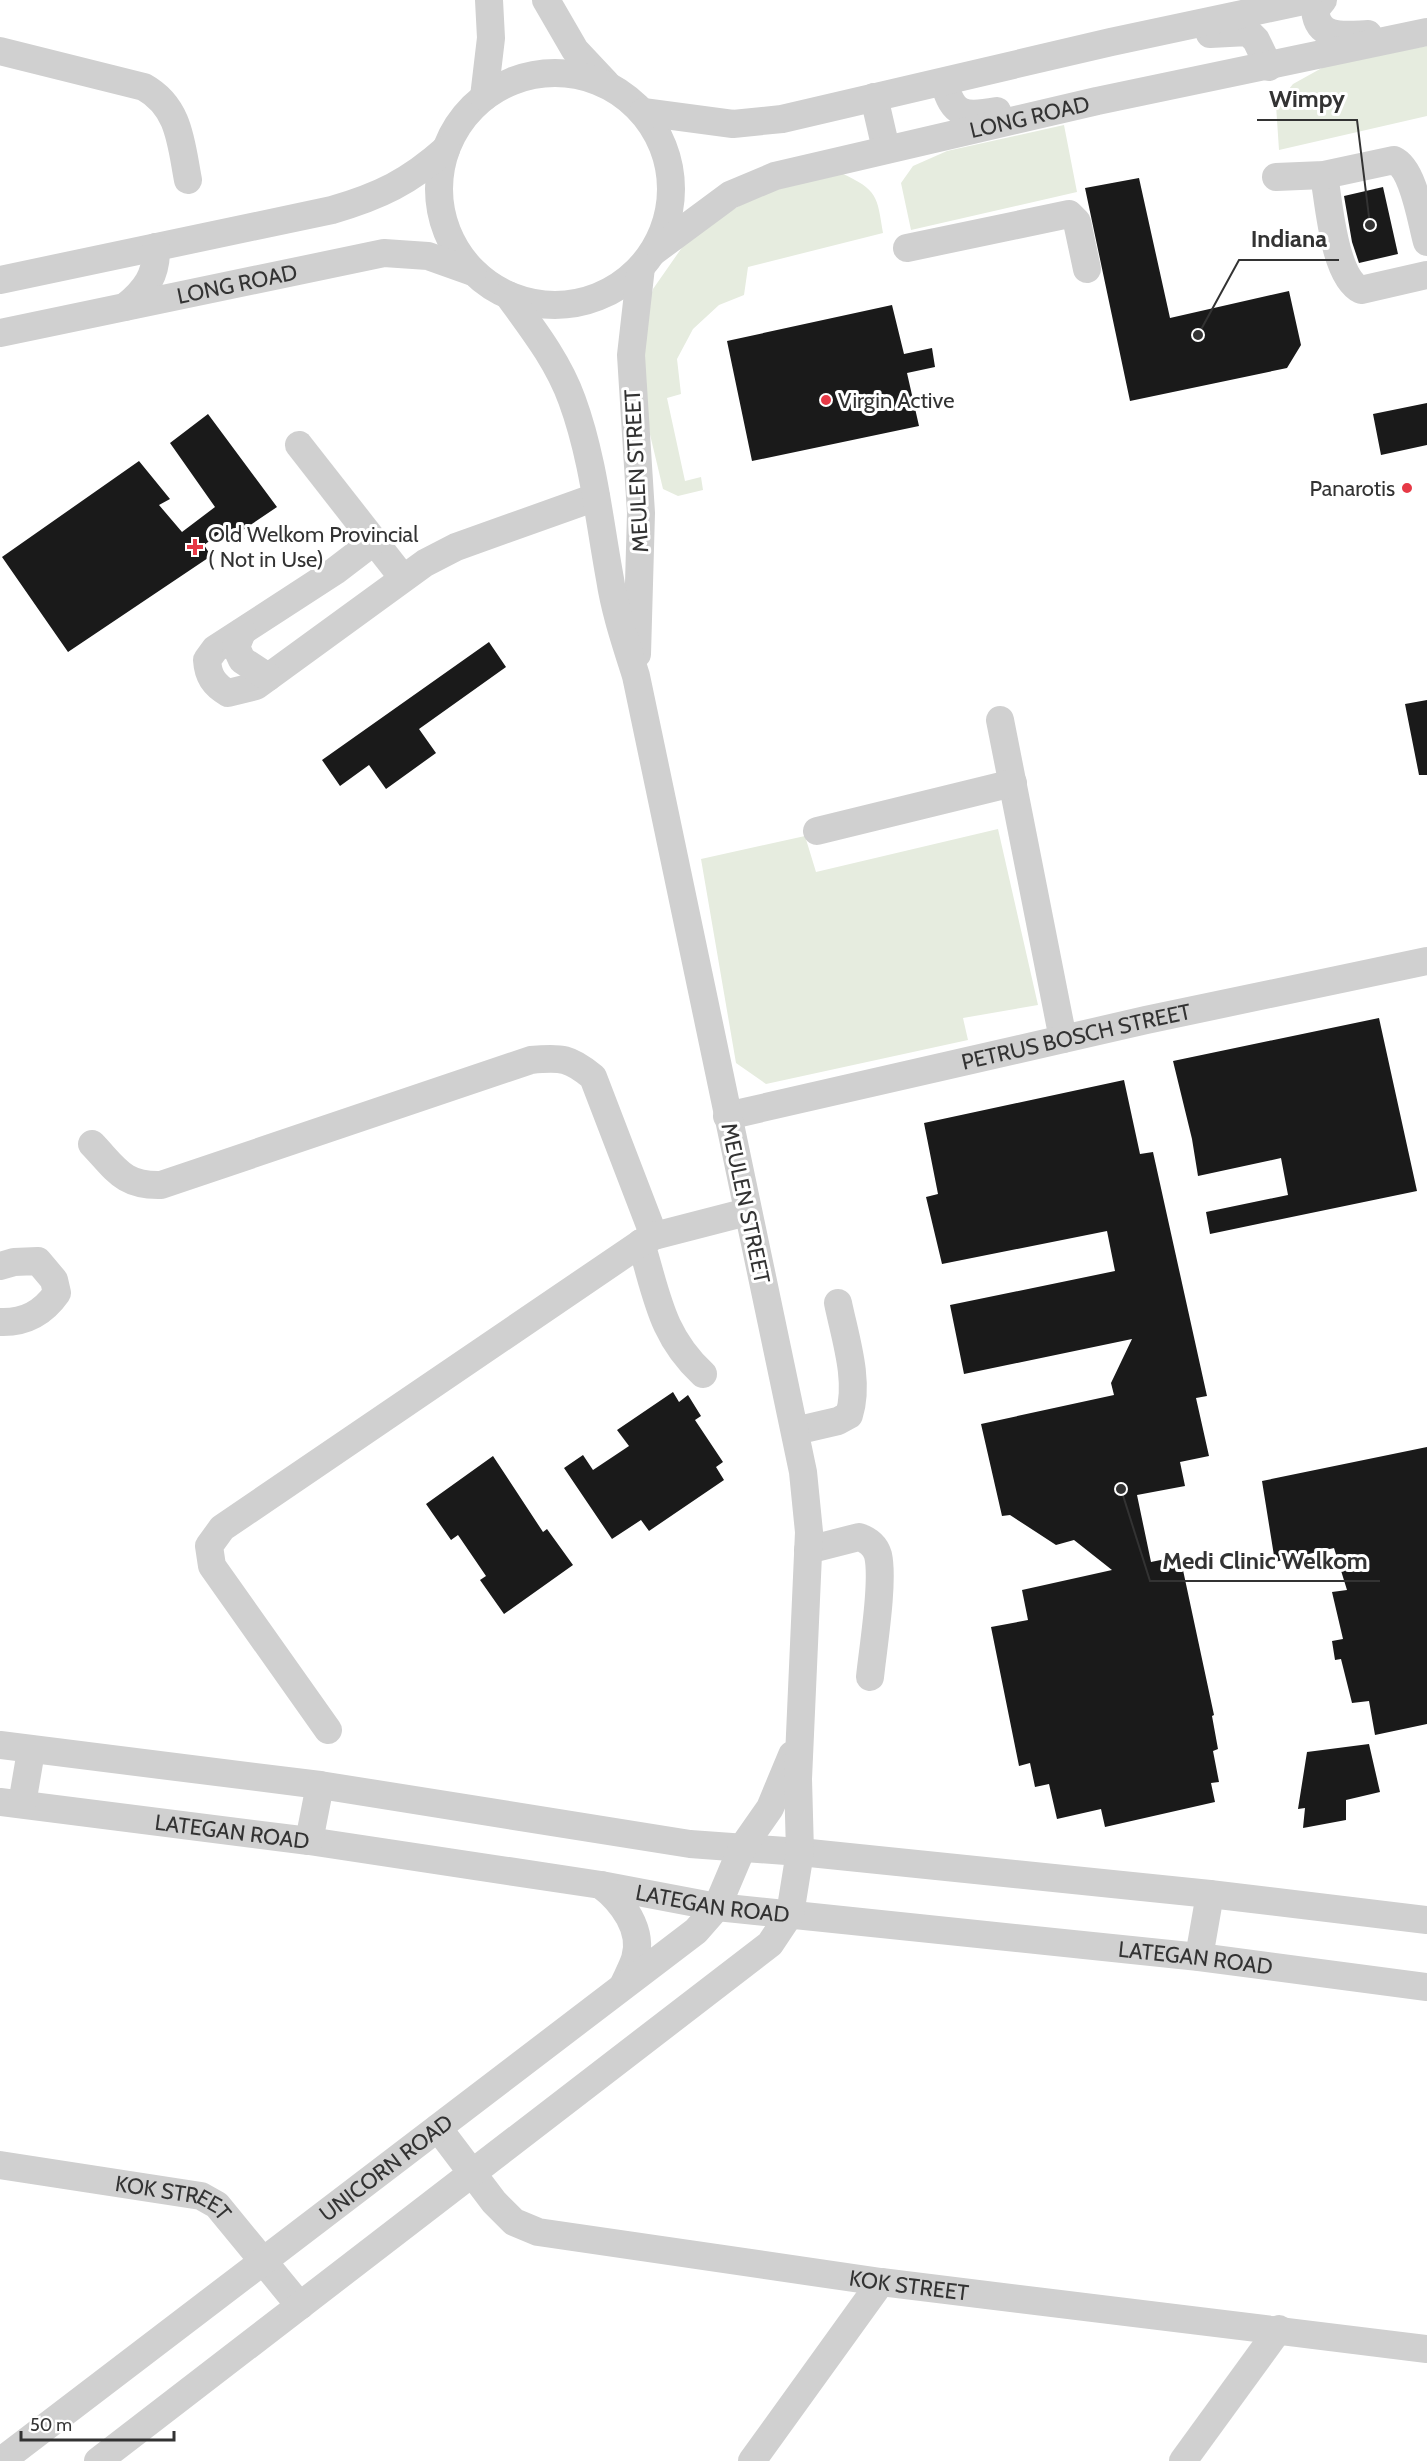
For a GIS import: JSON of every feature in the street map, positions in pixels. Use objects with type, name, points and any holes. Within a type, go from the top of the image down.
[{"type":"street","points":[[484,97],[490,38],[489,0]]},
{"type":"street","points":[[546,0],[575,50],[608,85],[643,112],[665,149],[672,190],[668,216],[647,260]]},
{"type":"street","points":[[643,112],[733,124],[782,119],[1111,42],[1308,0]]},
{"type":"street","points":[[1323,0],[1315,10],[1316,21],[1323,31],[1338,35],[1424,33]]},
{"type":"street","points":[[1111,42],[1136,46],[1222,32],[1248,33],[1256,40],[1269,67]]},
{"type":"street","name":"LONG ROAD","points":[[507,295],[539,304],[579,303],[609,292],[730,195],[775,176],[886,148],[1097,101],[1424,33]]},
{"type":"street","points":[[0,51],[144,87],[156,94],[163,99],[173,118],[188,180]]},
{"type":"street","points":[[507,295],[473,272],[454,246],[440,208],[441,168],[446,149],[467,113],[484,97],[501,86],[542,74],[583,76],[608,85]]},
{"type":"street","points":[[944,81],[955,108],[968,114],[1066,99],[1097,101]]},
{"type":"street","points":[[874,97],[886,148]]},
{"type":"street","points":[[0,280],[332,210],[369,199],[395,188],[421,171],[446,149]]},
{"type":"street","points":[[1276,177],[1324,175],[1394,160],[1399,163],[1410,180],[1427,242]]},
{"type":"street","points":[[1324,175],[1342,269],[1353,287],[1361,290],[1427,275]]},
{"type":"street","points":[[907,248],[1069,214],[1077,222],[1087,269]]},
{"type":"street","points":[[126,307],[142,294],[151,280],[156,266],[156,248]]},
{"type":"street","name":"LONG ROAD","points":[[0,333],[384,253],[428,256],[473,272]]},
{"type":"street","name":"MEULEN STREET","points":[[636,676],[641,513],[631,356],[647,260]]},
{"type":"street","name":"MEULEN STREET","points":[[507,295],[557,366],[572,400],[598,508],[610,580],[636,676],[747,1212],[795,1431],[808,1516],[799,1736],[800,1852]]},
{"type":"street","points":[[299,445],[403,578]]},
{"type":"street","points":[[373,542],[335,571],[242,632],[236,647],[242,660],[267,677],[403,578],[456,547],[598,508],[641,513]]},
{"type":"street","points":[[1000,720],[1063,1039]]},
{"type":"street","points":[[817,831],[1013,783]]},
{"type":"street","name":"PETRUS BOSCH STREET","points":[[727,1116],[1063,1039],[1427,961]]},
{"type":"street","points":[[92,1144],[128,1181],[142,1186],[161,1185],[531,1060],[572,1060],[593,1077],[648,1239],[662,1317],[673,1341],[703,1374]]},
{"type":"street","points":[[328,1730],[212,1566],[209,1546],[222,1528],[648,1239],[747,1212]]},
{"type":"street","points":[[0,1266],[14,1262],[38,1261],[54,1280],[57,1293],[49,1305],[34,1316],[15,1322],[0,1322]]},
{"type":"street","points":[[795,1431],[838,1421],[849,1414],[853,1403],[851,1371],[838,1303]]},
{"type":"street","points":[[808,1550],[859,1537],[874,1546],[878,1556],[879,1574],[870,1677]]},
{"type":"street","name":"MEULEN STREET","points":[[741,1848],[770,1808],[799,1736]]},
{"type":"street","points":[[0,1745],[31,1751],[320,1785],[690,1844],[800,1852],[1210,1894],[1427,1920]]},
{"type":"street","points":[[11,1803],[31,1751]]},
{"type":"street","points":[[309,1841],[320,1785]]},
{"type":"street","name":"LATEGAN ROAD","points":[[11,1803],[309,1841],[601,1885],[717,1907],[1199,1957],[1427,1987]]},
{"type":"street","name":"UNICORN ROAD","points":[[2,2461],[696,1931],[717,1907],[741,1848]]},
{"type":"street","points":[[98,2461],[770,1944],[790,1914],[800,1852]]},
{"type":"street","points":[[601,1885],[617,1897],[634,1925],[636,1957],[623,1986]]},
{"type":"street","points":[[1199,1957],[1210,1894]]},
{"type":"street","name":"KOK STREET","points":[[438,2128],[514,2222],[538,2232],[881,2282],[1279,2329],[1427,2349]]},
{"type":"street","name":"KOK STREET","points":[[0,2165],[201,2196],[217,2205],[264,2259],[300,2306]]},
{"type":"street","points":[[752,2461],[881,2282]]},
{"type":"street","points":[[1183,2461],[1279,2329]]},
{"type":"shaded area","points":[[1427,46],[1427,116],[1279,150],[1276,105],[1293,84],[1329,64]]},
{"type":"shaded area","points":[[1064,125],[1077,192],[911,230],[901,183],[913,166],[947,151]]},
{"type":"shaded area","points":[[841,173],[862,184],[874,195],[883,233],[748,267],[744,295],[719,305],[693,329],[677,359],[681,394],[667,398],[685,481],[701,477],[703,490],[678,496],[663,489],[643,405],[639,336],[653,289],[690,236],[770,187]]},
{"type":"shaded area","points":[[998,829],[1038,1005],[963,1018],[968,1040],[766,1084],[736,1063],[701,859],[805,836],[816,872]]},
{"type":"building","points":[[1139,178],[1170,318],[1289,291],[1301,345],[1287,368],[1130,401],[1085,188]]},
{"type":"building","points":[[1383,187],[1398,254],[1359,263],[1352,242],[1344,196]]},
{"type":"building","name":"Virgin Active","points":[[892,305],[904,354],[932,348],[935,367],[907,373],[919,426],[752,461],[727,341]]},
{"type":"building","points":[[1427,403],[1427,445],[1381,455],[1373,414]]},
{"type":"building","points":[[208,414],[277,507],[234,536],[227,528],[204,545],[211,556],[68,652],[2,557],[139,461],[170,499],[159,505],[182,532],[215,507],[170,443]]},
{"type":"building","points":[[489,642],[506,667],[419,729],[436,753],[386,789],[369,765],[340,786],[322,760]]},
{"type":"building","points":[[1427,700],[1427,775],[1419,775],[1405,704]]},
{"type":"building","points":[[1379,1018],[1417,1191],[1210,1234],[1206,1212],[1288,1195],[1281,1158],[1198,1176],[1192,1139],[1173,1061]]},
{"type":"building","points":[[1124,1080],[1140,1154],[1153,1152],[1207,1396],[1196,1398],[1209,1456],[1180,1462],[1185,1486],[1137,1495],[1151,1562],[1180,1556],[1214,1715],[1212,1716],[1218,1749],[1213,1751],[1219,1782],[1211,1783],[1215,1802],[1105,1827],[1101,1809],[1057,1819],[1049,1784],[1035,1787],[1030,1763],[1019,1766],[991,1627],[1028,1620],[1022,1590],[1112,1570],[1074,1540],[1056,1545],[1010,1515],[1002,1516],[981,1424],[1114,1395],[1111,1383],[1132,1339],[964,1374],[950,1305],[1115,1271],[1107,1231],[942,1264],[926,1197],[938,1194],[924,1123]]},
{"type":"building","points":[[673,1392],[679,1402],[688,1395],[701,1416],[695,1420],[723,1462],[716,1467],[724,1480],[649,1531],[641,1520],[612,1539],[564,1468],[583,1455],[593,1470],[629,1446],[617,1430]]},
{"type":"building","points":[[1427,1447],[1427,1724],[1375,1735],[1369,1701],[1352,1703],[1341,1659],[1335,1660],[1332,1641],[1343,1639],[1332,1592],[1347,1590],[1334,1548],[1275,1562],[1262,1481]]},
{"type":"building","points":[[493,1456],[543,1532],[547,1529],[573,1565],[504,1614],[480,1580],[486,1576],[458,1535],[451,1540],[426,1504]]},
{"type":"building","points":[[1369,1744],[1380,1792],[1346,1800],[1346,1820],[1303,1828],[1305,1808],[1298,1809],[1307,1752]]},
{"type":"place","name":"Wimpy","points":[[1370,225]]},
{"type":"place","name":"Indiana","points":[[1198,335]]},
{"type":"place","name":"Virgin Active","points":[[826,400]]},
{"type":"place","name":"Panarotis","points":[[1407,488]]},
{"type":"place","name":"Old Welkom Provincial ( Not in Use)","points":[[195,547]]},
{"type":"place","name":"Medi Clinic Welkom","points":[[1121,1489]]}]
